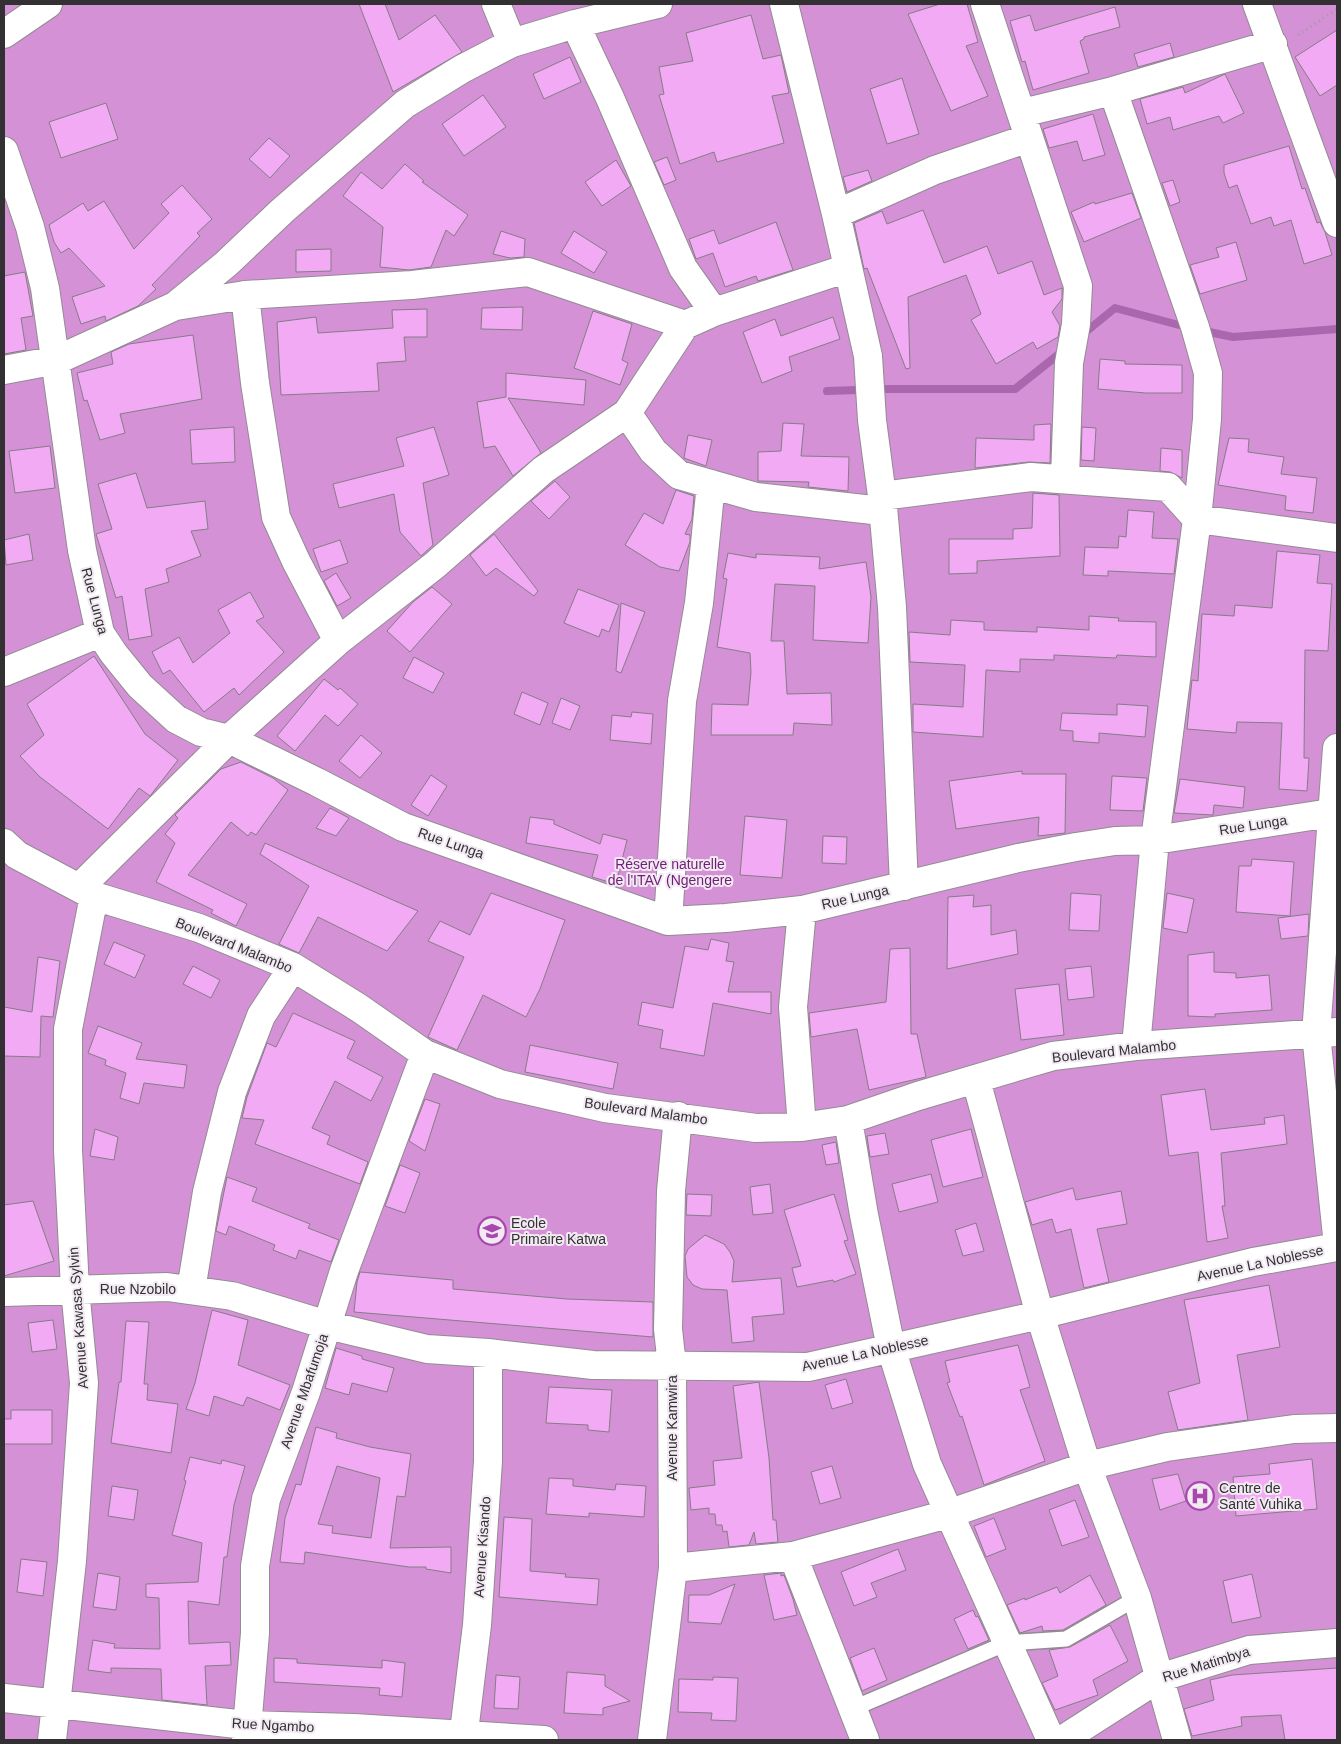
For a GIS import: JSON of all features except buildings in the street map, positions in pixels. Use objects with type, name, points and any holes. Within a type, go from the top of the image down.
[{"type":"street","points":[[4,34],[48,4]]},
{"type":"street","points":[[496,4],[512,43]]},
{"type":"street","points":[[4,370],[57,360],[175,306],[226,264],[282,211],[405,104],[462,69],[512,43],[575,24],[658,4]]},
{"type":"street","points":[[784,4],[836,214],[868,356],[872,420],[892,607],[904,886]]},
{"type":"street","points":[[985,4],[1078,286],[1076,324],[1069,363],[1065,478]]},
{"type":"street","points":[[1257,4],[1335,210]]},
{"type":"street","points":[[575,24],[610,98],[683,268],[714,312]]},
{"type":"street","points":[[836,214],[935,170],[1026,126],[1113,91],[1275,49]]},
{"type":"street","points":[[1113,91],[1195,327],[1208,373],[1207,419],[1197,519],[1155,840],[1136,1046]]},
{"type":"street","name":"Rue Lunga","points":[[4,151],[30,227],[45,288],[57,360],[82,550],[100,633],[140,686],[176,719],[202,732],[229,739],[403,827],[668,921],[802,910],[1018,858],[1066,849],[1114,841],[1155,840],[1336,812]]},
{"type":"street","points":[[86,892],[229,739],[338,641],[435,565],[543,470],[627,413],[686,325],[714,312],[848,268]]},
{"type":"street","points":[[175,306],[246,295],[412,285],[528,272],[686,325]]},
{"type":"street","points":[[246,295],[256,383],[276,517],[296,561],[338,641]]},
{"type":"street","points":[[627,413],[653,451],[679,475],[756,497],[882,504],[1031,477],[1065,478],[1168,487],[1197,519],[1337,538]]},
{"type":"street","points":[[668,921],[682,701],[699,603],[711,484]]},
{"type":"street","points":[[4,672],[100,633]]},
{"type":"street","points":[[1337,748],[1327,1033],[1337,1236]]},
{"type":"street","name":"Boulevard Malambo","points":[[4,843],[16,855],[86,892],[199,928],[293,967],[359,1008],[425,1054],[500,1084],[605,1108],[678,1116],[756,1128],[802,1127],[848,1120],[918,1096],[1053,1056],[1136,1046],[1327,1033]]},
{"type":"street","name":"Avenue Kawasa Sylvin","points":[[52,1740],[58,1706],[79,1484],[84,1383],[75,1290],[68,1150],[68,1030],[86,892]]},
{"type":"street","points":[[802,910],[793,1007],[802,1127]]},
{"type":"street","points":[[191,1290],[208,1192],[232,1092],[261,1016],[293,967]]},
{"type":"street","name":"Avenue Mbafumoja","points":[[246,1732],[255,1633],[255,1566],[266,1500],[306,1392],[344,1271],[425,1054]]},
{"type":"street","points":[[976,1080],[1040,1315],[1087,1466],[1137,1598],[1177,1740]]},
{"type":"street","name":"Avenue Kamwira","points":[[652,1740],[673,1568],[672,1366],[668,1329],[671,1191],[678,1116]]},
{"type":"street","points":[[848,1120],[864,1215],[892,1348],[927,1464],[1051,1740]]},
{"type":"street","name":"Avenue La Noblesse","points":[[327,1325],[427,1348],[488,1352],[593,1365],[808,1367],[1040,1315],[1253,1262],[1337,1246]]},
{"type":"street","name":"Rue Nzobilo","points":[[4,1292],[167,1287],[232,1296],[327,1325]]},
{"type":"street","name":"Avenue Kisando","points":[[463,1738],[477,1625],[488,1461],[488,1352]]},
{"type":"street","points":[[673,1568],[793,1556],[948,1514],[1087,1466],[1167,1447],[1294,1429],[1337,1428]]},
{"type":"street","points":[[793,1556],[865,1740]]},
{"type":"street","name":"Rue Matimbya","points":[[1062,1740],[1159,1678],[1249,1650],[1337,1643]]},
{"type":"street","name":"Rue Ngambo","points":[[4,1698],[246,1732],[544,1740]]},
{"type":"lane","points":[[854,1708],[1007,1643],[1066,1639],[1137,1598]]},
{"type":"path","points":[[1275,49],[1337,9]]},
{"type":"green space","name":"Réserve naturelle de l'ITAV (Ngengere","points":[[4,4],[1337,4],[1337,1740],[4,1740]]},
{"type":"waterway","points":[[1082,335],[1115,308],[1179,325]]},
{"type":"waterway","points":[[1209,332],[1233,337],[1337,329]]},
{"type":"waterway","points":[[887,389],[1015,389],[1064,350]]},
{"type":"waterway","points":[[827,391],[858,390]]},
{"type":"place","name":"Ecole Primaire Katwa","points":[[492,1231]]},
{"type":"place","name":"Centre de Santé Vuhika","points":[[1200,1496]]}]
